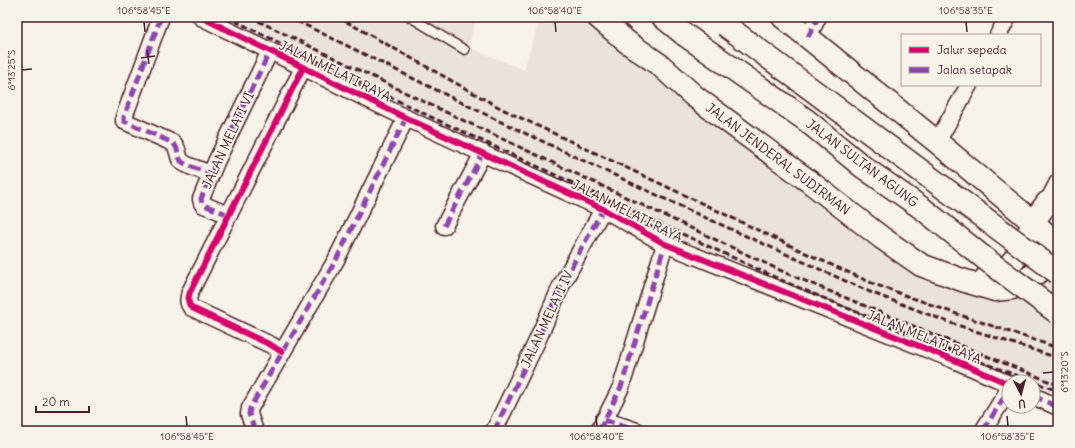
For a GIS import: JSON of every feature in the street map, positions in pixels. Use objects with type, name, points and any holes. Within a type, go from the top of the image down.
[{"type":"main road","name":"JALAN JENDERAL SUDIRMAN","points":[[598,17],[627,42],[660,65],[694,96],[810,182],[882,238],[921,265],[995,290],[1012,288],[1058,260]]},
{"type":"main road","name":"JALAN SULTAN AGUNG","points":[[663,17],[685,35],[806,120],[863,167],[923,209],[988,261],[1058,313]]},
{"type":"main road","points":[[783,17],[1005,198],[1058,244]]},
{"type":"main road","points":[[720,21],[1058,273]]},
{"type":"main road","points":[[1005,198],[1021,205],[1052,203]]},
{"type":"main road","points":[[969,282],[996,276],[1008,267],[1022,250],[1033,222],[1052,203]]},
{"type":"street","points":[[161,17],[124,117],[124,121],[173,143],[177,148],[179,157],[183,162],[211,174]]},
{"type":"street","name":"JALAN MELATI RAYA","points":[[201,17],[406,118],[603,209],[665,244],[954,360],[1001,381]]},
{"type":"street","points":[[808,37],[818,17]]},
{"type":"street","points":[[999,34],[1008,17]]},
{"type":"street","name":"JALAN MELATI VI","points":[[229,215],[204,205],[201,199],[211,174],[270,51]]},
{"type":"street","points":[[282,352],[271,345],[192,308],[188,301],[190,292],[303,68]]},
{"type":"street","points":[[937,142],[969,86]]},
{"type":"street","points":[[255,431],[249,414],[250,408],[336,260],[406,118]]},
{"type":"street","points":[[444,226],[483,153]]},
{"type":"street","points":[[1052,203],[1058,182]]},
{"type":"street","name":"JALAN MELATI IV","points":[[494,431],[538,341],[561,286],[603,209]]},
{"type":"street","points":[[637,431],[602,426],[621,387],[665,244]]},
{"type":"street","points":[[1041,400],[1058,408]]},
{"type":"street","points":[[983,431],[1001,401]]},
{"type":"lane","points":[[410,17],[465,50]]},
{"type":"shaded area","points":[[203,17],[477,17],[468,47],[524,70],[540,17],[598,17],[627,42],[969,282],[995,290],[1058,260],[1058,398],[1041,391],[1041,374],[1001,375],[814,301],[271,50]]},
{"type":"railway","points":[[227,17],[429,116],[781,280],[920,339],[1058,391]]},
{"type":"railway","points":[[250,17],[433,106],[786,273],[1058,385]]},
{"type":"railway","points":[[289,17],[497,120],[693,212],[870,292],[951,323],[1058,358]]},
{"type":"railway","points":[[338,17],[502,109],[810,255],[874,284],[1058,348]]},
{"type":"marked path","points":[[161,17],[124,117],[124,121],[173,143],[183,163],[211,174]]},
{"type":"marked path","points":[[808,37],[818,17]]},
{"type":"marked path","points":[[229,215],[204,205],[201,199],[216,162],[270,51]]},
{"type":"marked path","points":[[255,431],[249,414],[250,408],[336,260],[406,118]]},
{"type":"marked path","points":[[444,226],[483,153]]},
{"type":"marked path","points":[[494,431],[537,341],[561,286],[603,209]]},
{"type":"marked path","points":[[599,431],[621,387],[665,244]]},
{"type":"marked path","points":[[1041,400],[1058,407]]},
{"type":"marked path","points":[[983,431],[1001,402]]},
{"type":"marked path","points":[[604,420],[637,431]]},
{"type":"cycle path","points":[[201,17],[406,118],[603,209],[665,244],[954,360],[1001,381]]},
{"type":"cycle path","points":[[282,352],[271,345],[192,308],[188,299],[190,292],[303,68]]}]
